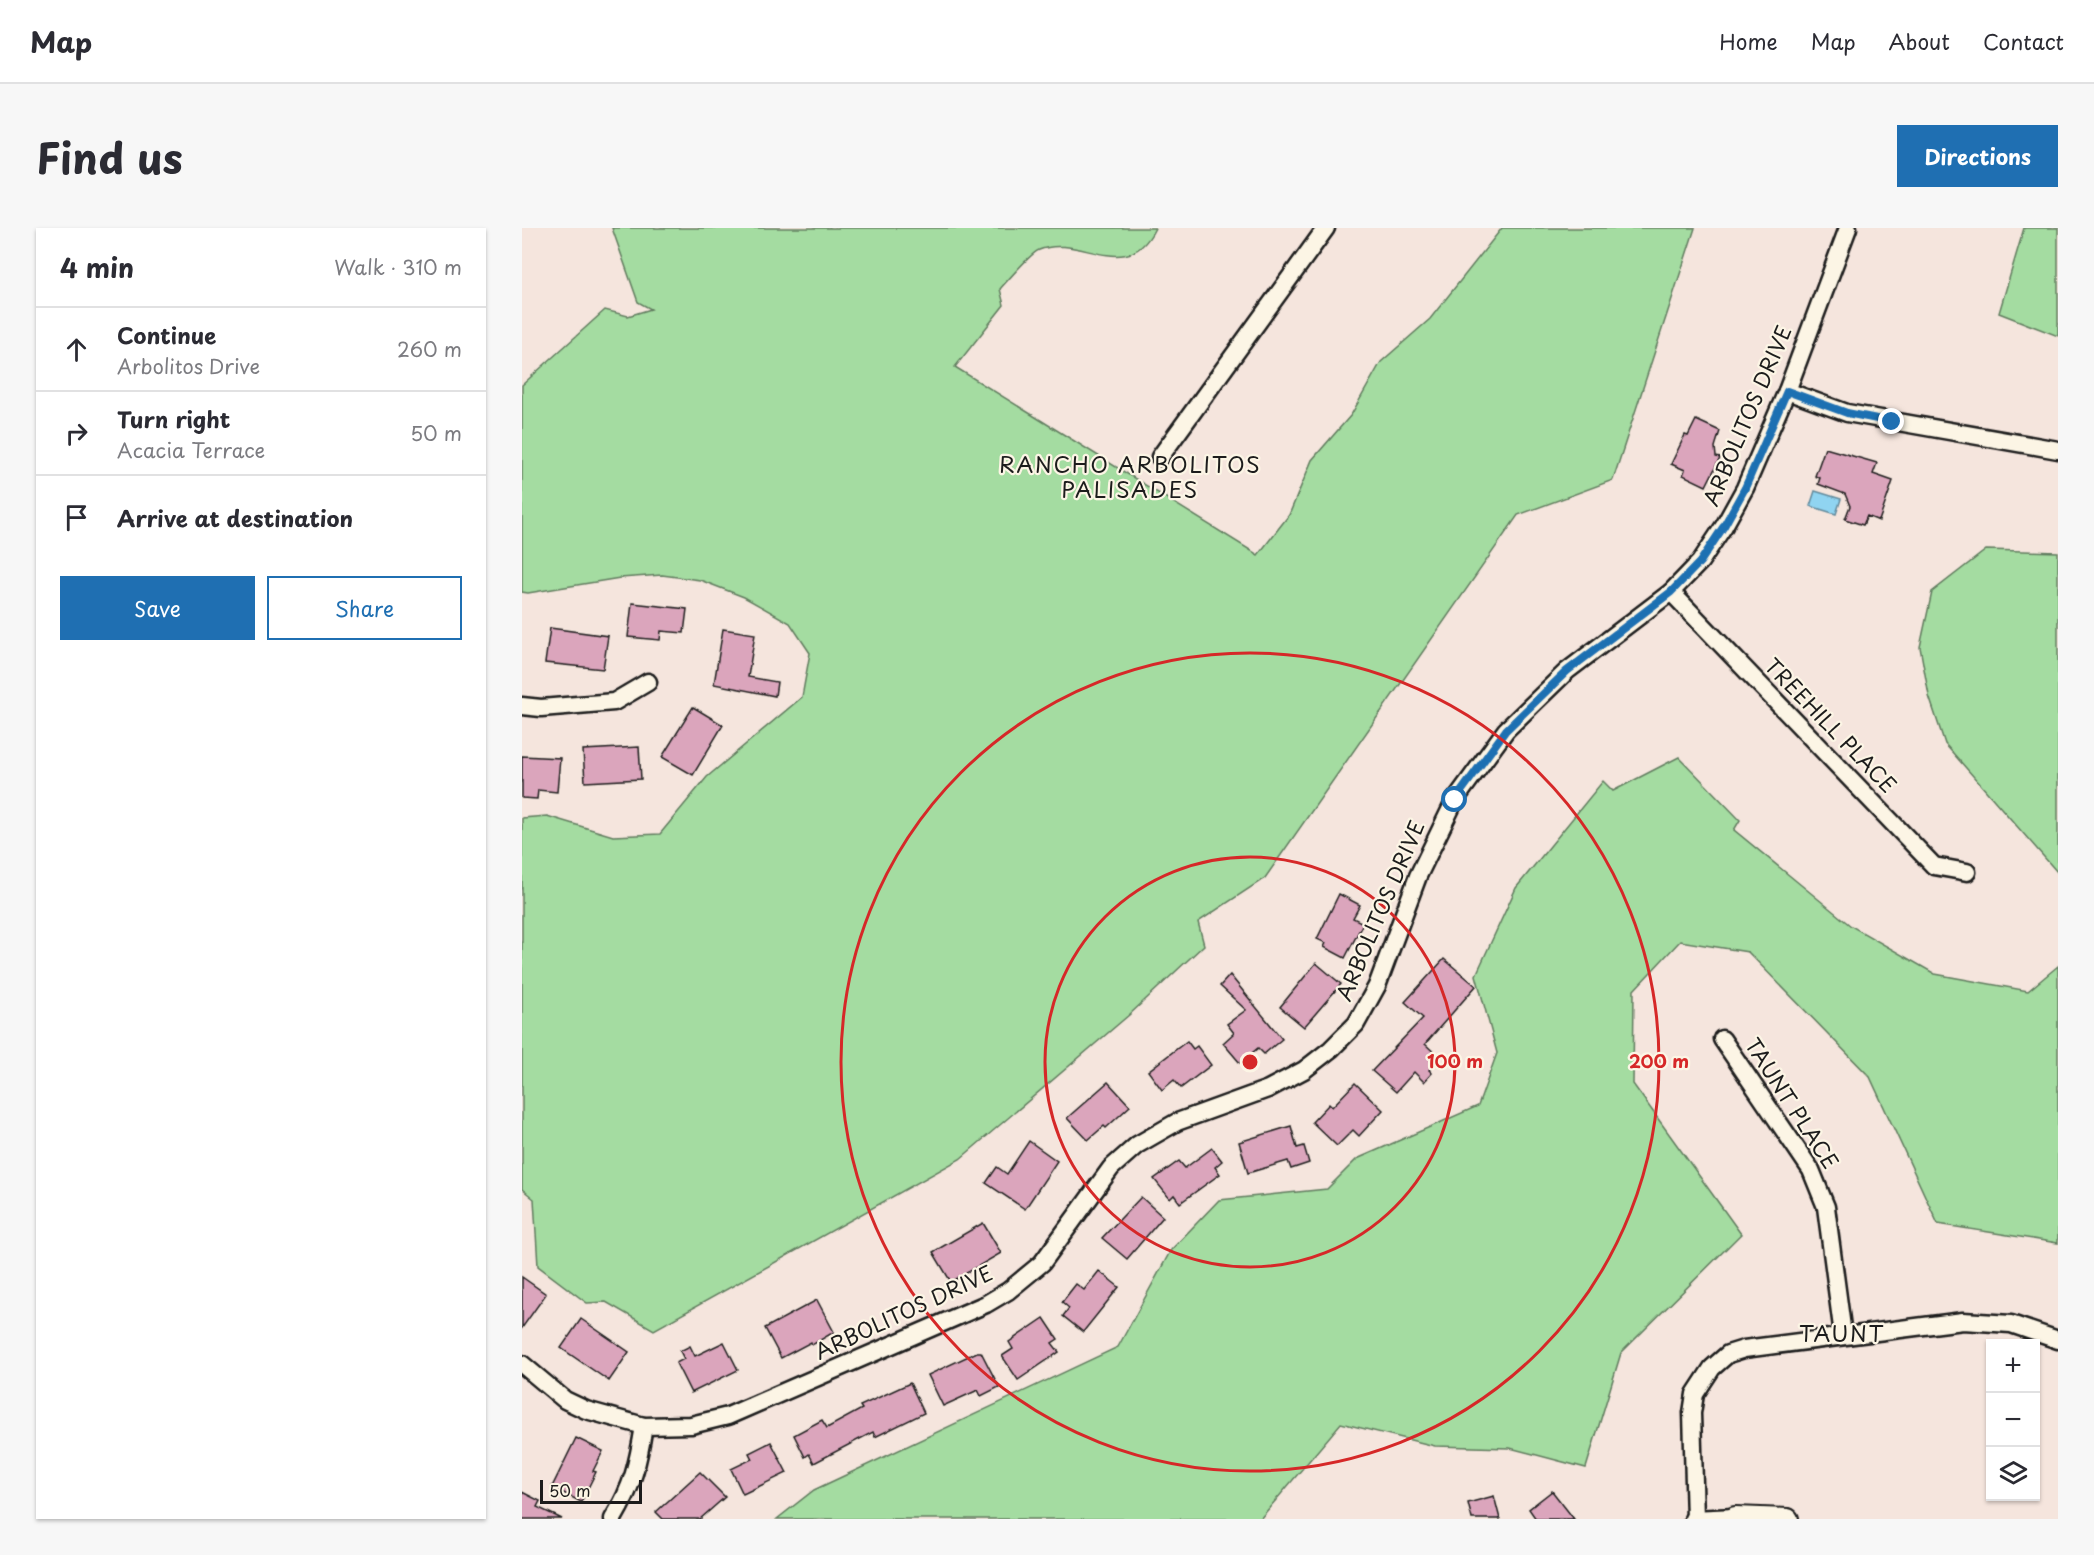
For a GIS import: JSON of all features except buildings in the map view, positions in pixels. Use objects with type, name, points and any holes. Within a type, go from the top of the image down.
[{"type":"street","points":[[1160,457],[1326,228]]},
{"type":"street","name":"ARBOLITOS DRIVE","points":[[522,1364],[565,1400],[586,1410],[644,1426],[692,1425],[728,1416],[986,1304],[1008,1291],[1042,1263],[1111,1168],[1137,1145],[1177,1122],[1268,1089],[1304,1070],[1331,1049],[1356,1024],[1377,986],[1418,876],[1455,800],[1506,730],[1567,671],[1671,592],[1700,562],[1724,526],[1745,488],[1787,391],[1848,228]]},
{"type":"street","points":[[1787,391],[1847,413],[2058,450]]},
{"type":"street","name":"TREEHILL PLACE","points":[[1671,592],[1934,866],[1967,872]]},
{"type":"street","points":[[522,706],[541,708],[614,702],[648,682]]},
{"type":"street","name":"TAUNT PLACE","points":[[1722,1039],[1815,1179],[1826,1207],[1843,1335]]},
{"type":"street","points":[[1788,1519],[1735,1517],[1694,1519],[1692,1413],[1695,1394],[1712,1368],[1728,1354],[1744,1349],[1843,1335],[1963,1322],[2011,1324],[2058,1340]]},
{"type":"street","points":[[613,1519],[627,1496],[638,1464],[644,1426]]},
{"type":"green space","points":[[612,228],[1155,228],[1144,245],[1131,253],[1117,256],[1070,247],[1055,247],[1035,252],[1000,289],[1004,305],[955,367],[1258,555],[1289,515],[1312,460],[1351,415],[1381,362],[1430,319],[1502,228],[1695,228],[1613,480],[1518,515],[1265,878],[1198,922],[1204,945],[1129,1015],[960,1159],[654,1330],[606,1302],[587,1303],[538,1266],[534,1199],[522,1189],[522,818],[547,816],[613,836],[660,834],[707,777],[802,697],[810,653],[790,623],[744,597],[700,580],[662,575],[620,578],[528,593],[522,592],[522,385],[605,310],[628,316],[651,309],[638,302]]},
{"type":"green space","points":[[2024,228],[2058,228],[2058,336],[1999,313]]},
{"type":"green space","points":[[1986,550],[2058,552],[2058,873],[1945,744],[1929,696],[1920,647],[1932,592]]},
{"type":"green space","points":[[1679,757],[1740,820],[1734,830],[1851,926],[1935,974],[2028,991],[2058,966],[2058,1243],[1938,1224],[1870,1077],[1748,952],[1680,941],[1634,990],[1633,1084],[1741,1234],[1621,1353],[1586,1468],[1510,1448],[1435,1446],[1341,1423],[1260,1519],[777,1519],[814,1490],[1118,1347],[1171,1250],[1219,1200],[1327,1189],[1357,1159],[1478,1106],[1497,1053],[1476,975],[1516,888],[1603,781],[1613,791]]},
{"type":"water","points":[[1815,491],[1841,499],[1836,514],[1810,506]]},
{"type":"district","name":"RANCHO ARBOLITOS PALISADES","points":[[1130,478]]},
{"type":"district","name":"TAUNT","points":[[1842,1334]]},
{"type":"route","points":[[1455,800],[1506,730],[1567,671],[1671,592],[1700,562],[1724,526],[1745,488],[1787,391],[1847,413],[1892,422]]}]
